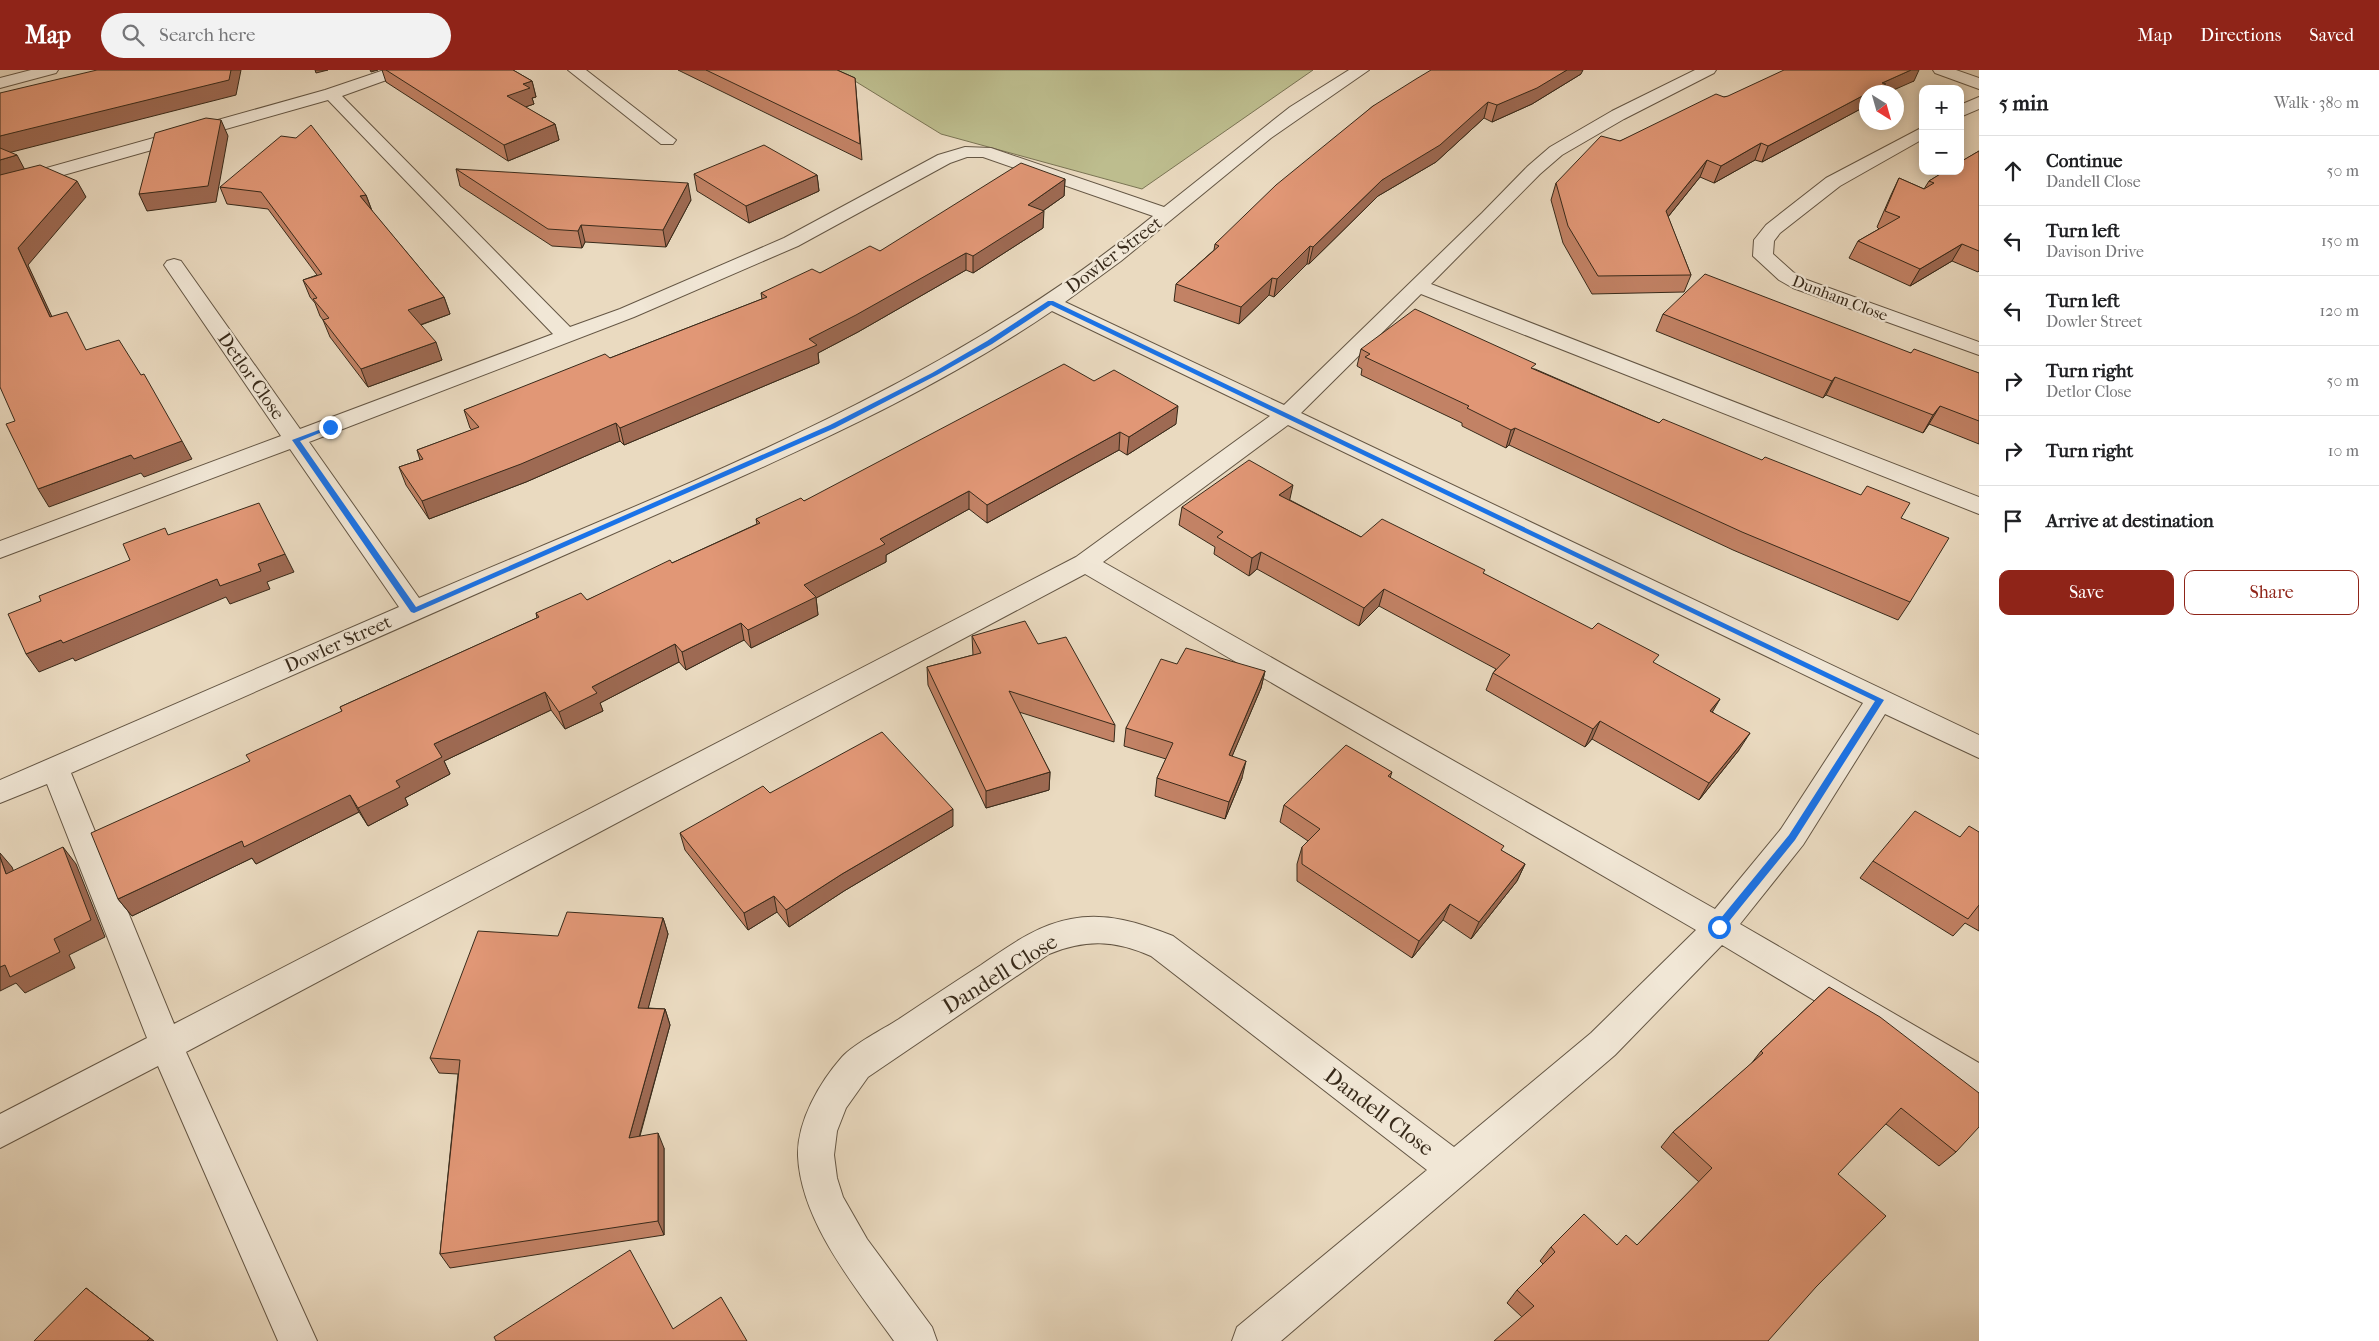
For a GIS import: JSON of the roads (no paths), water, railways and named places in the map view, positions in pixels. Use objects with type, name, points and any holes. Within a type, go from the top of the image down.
[{"type":"street","points":[[0,83],[28,73],[50,70]]},
{"type":"street","points":[[0,187],[331,94],[400,70]]},
{"type":"street","points":[[576,70],[667,140]]},
{"type":"street","name":"Dowler Street","points":[[0,792],[833,426],[934,374],[990,342],[1050,302],[1168,214],[1296,112],[1361,70]]},
{"type":"street","points":[[0,1132],[1085,563],[1287,415],[1489,217],[1534,170],[1556,151],[1618,115],[1708,70]]},
{"type":"street","points":[[1940,70],[1979,84]]},
{"type":"street","points":[[331,94],[568,337]]},
{"type":"street","points":[[1964,110],[1979,102]]},
{"type":"street","name":"Dunham Close","points":[[1919,134],[1833,182],[1795,211],[1773,229],[1764,240],[1764,256],[1786,276],[1800,284],[1974,342]]},
{"type":"street","points":[[0,550],[568,337],[791,242],[908,177],[944,159],[965,152],[985,152],[1168,214]]},
{"type":"street","name":"Detlor Close","points":[[174,265],[414,610]]},
{"type":"street","points":[[1418,286],[1979,506]]},
{"type":"street","points":[[1050,302],[1979,747]]},
{"type":"street","points":[[1085,563],[1719,927],[1979,1081]]},
{"type":"street","name":"Dandell Close","points":[[1251,1341],[1456,1170],[1603,1044],[1670,978],[1719,927],[1792,837],[1880,700]]},
{"type":"street","points":[[55,768],[166,1045],[298,1341]]},
{"type":"street","name":"Dandell Close","points":[[918,1341],[836,1225],[821,1190],[816,1155],[823,1120],[836,1089],[856,1066],[1038,944],[1071,932],[1105,929],[1138,935],[1162,946],[1456,1170]]}]
